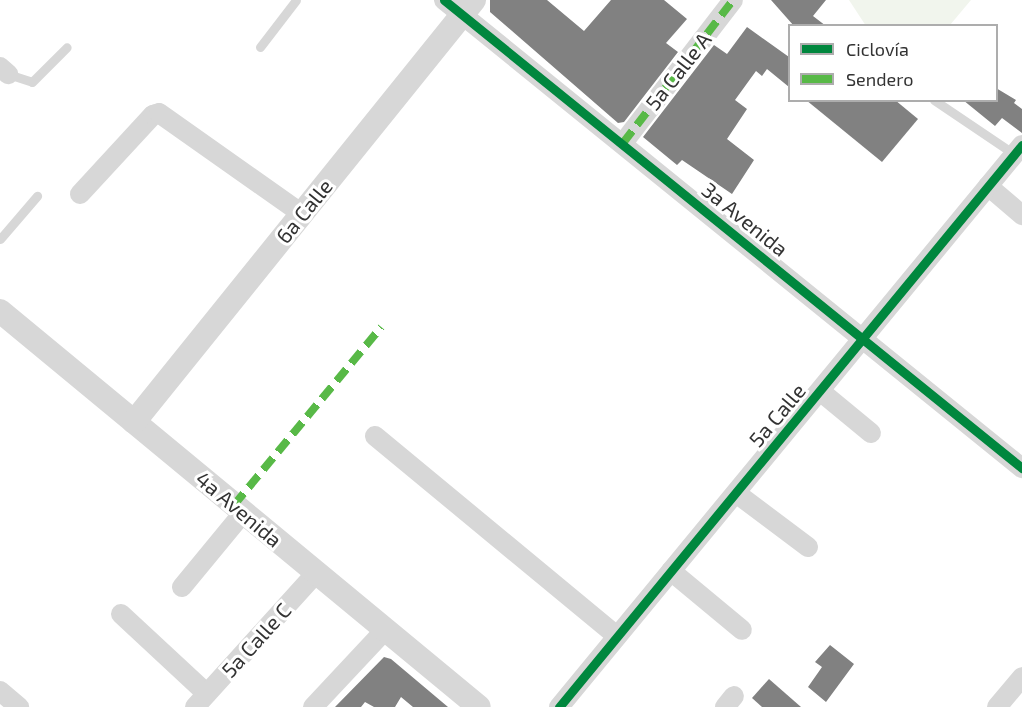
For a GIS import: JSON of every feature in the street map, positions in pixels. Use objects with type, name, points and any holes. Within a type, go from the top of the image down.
[{"type":"street","name":"5a Calle A","points":[[623,143],[733,0]]},
{"type":"street","name":"3a Avenida","points":[[460,5],[623,143],[1022,468]]},
{"type":"street","name":"6a Calle","points":[[134,422],[302,214],[460,5]]},
{"type":"street","points":[[80,194],[153,115],[159,113],[302,214]]},
{"type":"street","name":"5a Calle","points":[[559,707],[1018,149]]},
{"type":"street","points":[[988,186],[1022,215]]},
{"type":"street","name":"4a Avenida","points":[[0,311],[479,707]]},
{"type":"street","points":[[820,391],[871,433]]},
{"type":"street","points":[[375,436],[617,636]]},
{"type":"street","points":[[736,493],[808,547]]},
{"type":"street","points":[[182,587],[243,513]]},
{"type":"street","points":[[671,571],[742,630]]},
{"type":"street","name":"5a Calle C","points":[[201,700],[316,573]]},
{"type":"street","points":[[121,614],[201,700]]},
{"type":"street","points":[[314,707],[386,630]]},
{"type":"street","points":[[997,707],[1022,677]]},
{"type":"street","points":[[0,691],[19,707]]},
{"type":"lane","points":[[260,47],[296,0]]},
{"type":"lane","points":[[4,71],[32,82],[67,47]]},
{"type":"lane","points":[[937,102],[1018,149]]},
{"type":"lane","points":[[0,239],[37,196]]},
{"type":"shaded area","points":[[849,0],[971,0],[951,24],[865,24]]},
{"type":"building","points":[[490,0],[547,0],[584,31],[611,0],[664,0],[687,19],[666,43],[678,52],[624,122],[618,123],[490,12]]},
{"type":"building","points":[[771,0],[826,0],[813,16],[823,24],[792,24]]},
{"type":"building","points":[[747,27],[788,56],[788,86],[767,69],[762,76],[756,71],[735,100],[747,109],[727,139],[754,160],[732,194],[682,160],[677,165],[643,137],[714,45],[727,54]]},
{"type":"building","points":[[998,89],[1016,100],[1014,103],[1022,109],[1022,133],[1002,118],[995,126],[965,102],[998,102]]},
{"type":"building","points":[[808,102],[897,102],[918,119],[882,162]]},
{"type":"building","points":[[830,645],[854,664],[826,702],[808,687],[822,667],[815,662]]},
{"type":"building","points":[[384,657],[391,659],[448,707],[413,707],[401,697],[395,707],[374,707],[365,702],[361,707],[335,707]]},
{"type":"building","points":[[769,679],[801,707],[762,707],[752,698]]},
{"type":"marked path","points":[[623,143],[733,0]]},
{"type":"marked path","points":[[234,505],[381,327]]},
{"type":"cycle path","points":[[444,0],[1022,468]]},
{"type":"cycle path","points":[[559,707],[1022,145]]}]
